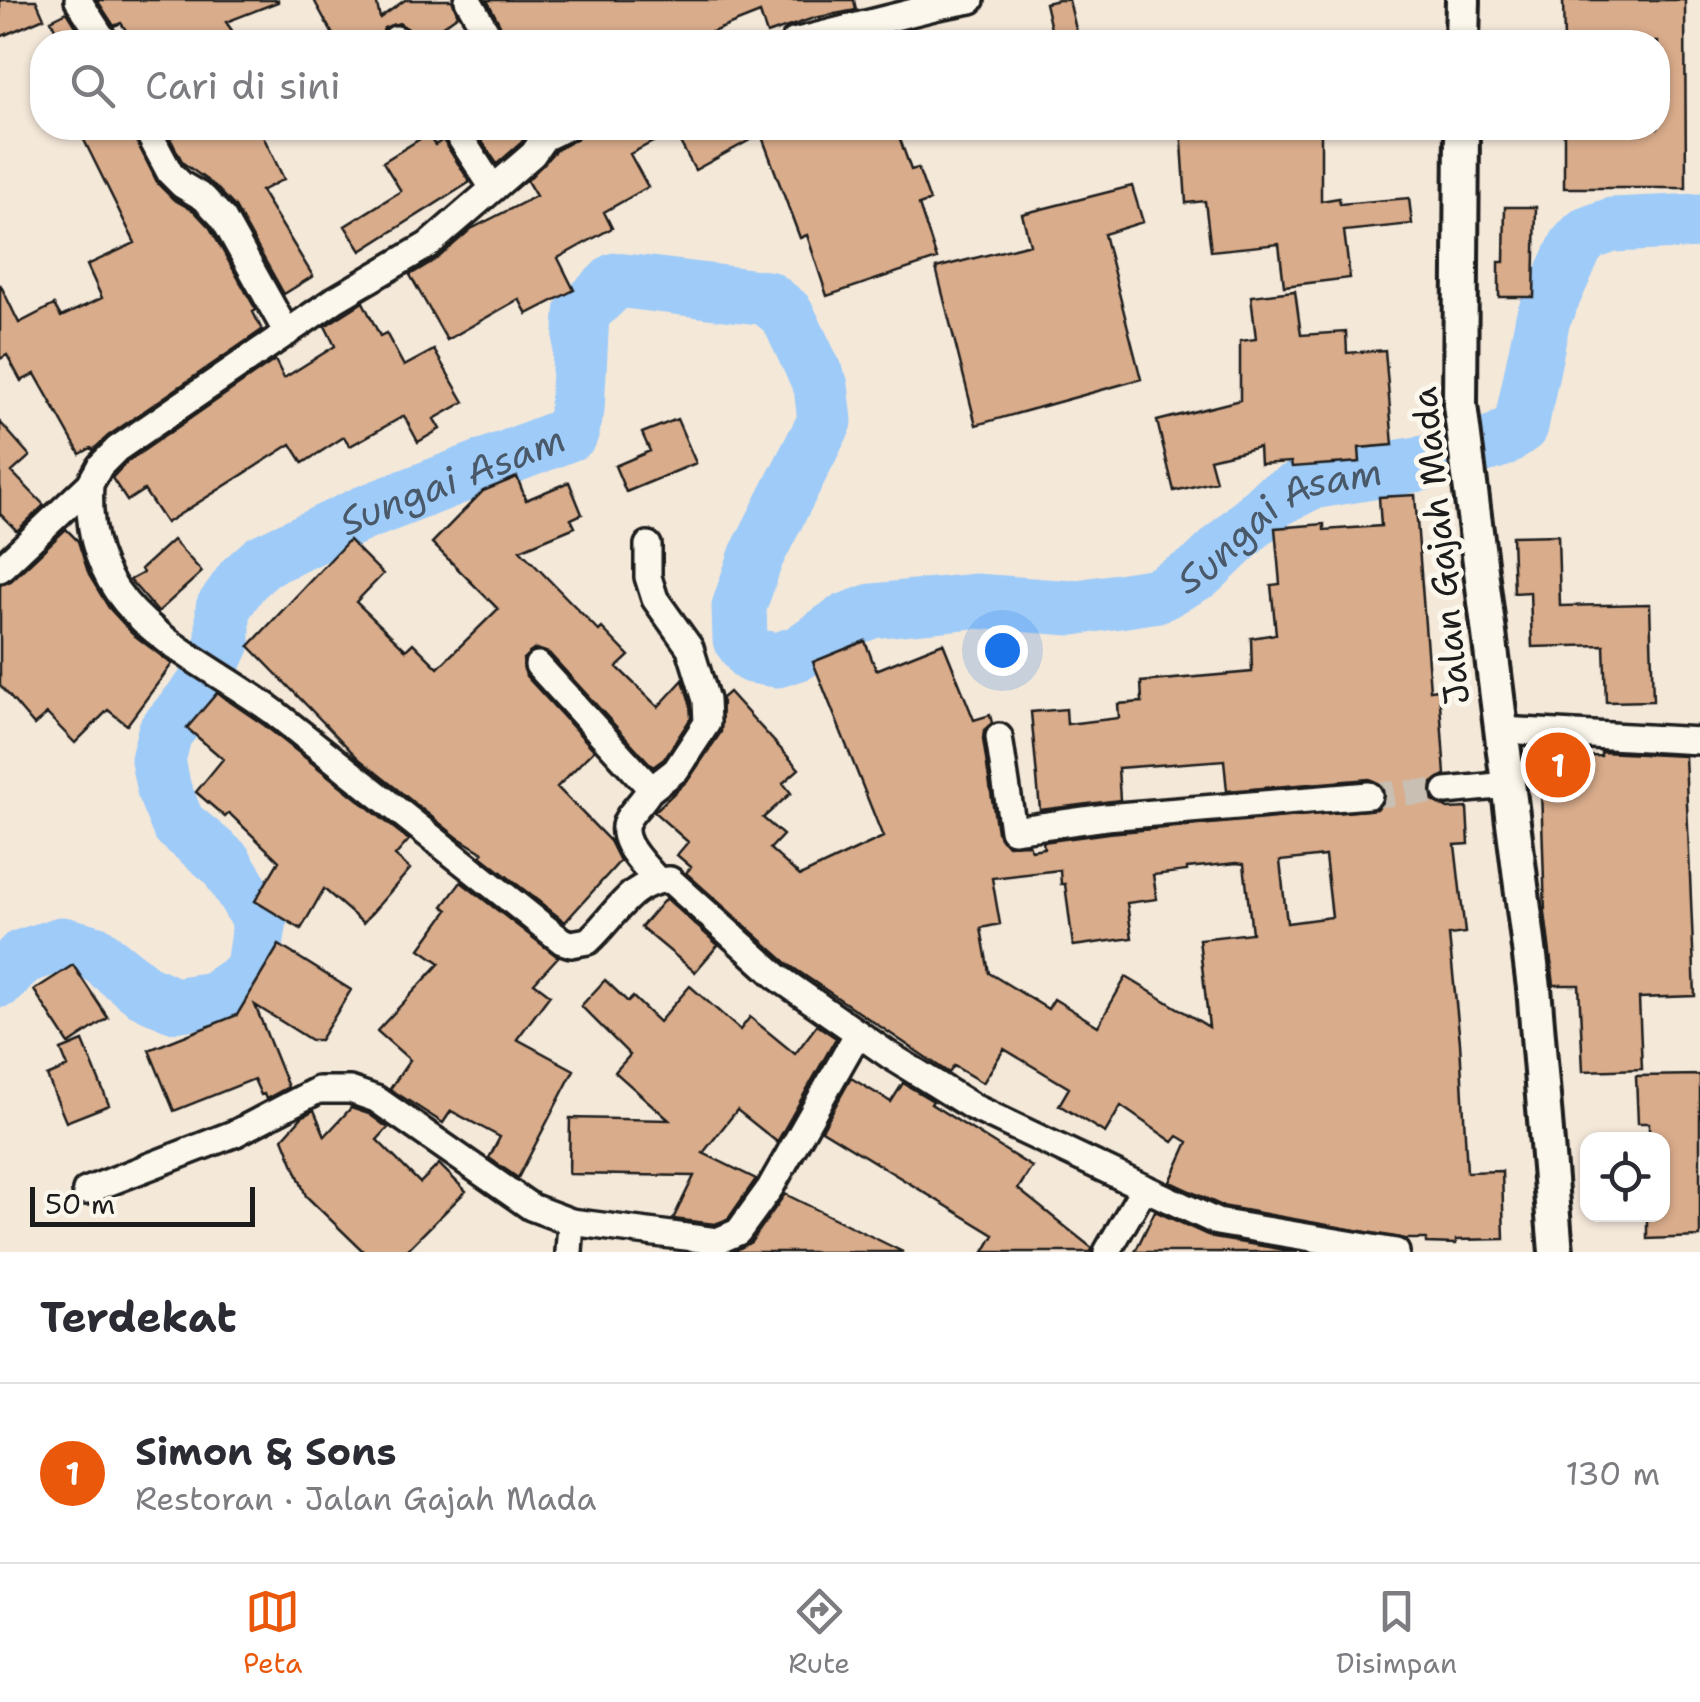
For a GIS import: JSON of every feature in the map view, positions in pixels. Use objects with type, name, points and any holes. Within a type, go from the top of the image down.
[{"type":"main road","points":[[1462,0],[1462,30]]},
{"type":"main road","name":"Jalan Gajah Mada","points":[[1462,140],[1460,406],[1534,988],[1556,1252]]},
{"type":"street","points":[[78,0],[97,30]]},
{"type":"street","points":[[468,0],[485,30]]},
{"type":"street","points":[[836,30],[929,3],[972,0]]},
{"type":"street","points":[[152,140],[170,173],[223,218],[287,333]]},
{"type":"street","points":[[462,140],[493,188]]},
{"type":"street","points":[[0,569],[90,484],[100,466],[117,449],[336,299],[428,244],[533,154],[543,140]]},
{"type":"street","points":[[90,484],[88,516],[97,555],[106,575],[148,628],[183,654],[232,681],[562,941],[588,941],[622,902],[656,879],[670,880],[778,978],[973,1107],[1216,1222],[1396,1252]]},
{"type":"street","points":[[648,545],[648,577],[655,599],[690,648],[706,700],[706,723],[676,770],[648,792],[626,821],[624,833],[628,844],[656,879]]},
{"type":"street","points":[[538,665],[645,782],[648,792]]},
{"type":"street","points":[[1502,730],[1700,741]]},
{"type":"street","points":[[998,737],[1013,830],[1106,817],[1369,794]]},
{"type":"street","points":[[1446,791],[1508,785]]},
{"type":"street","points":[[86,1191],[236,1133],[318,1090],[350,1090],[376,1099],[531,1207],[571,1222],[717,1241],[738,1232],[792,1153],[858,1034]]},
{"type":"street","points":[[1107,1252],[1144,1188]]},
{"type":"street","points":[[570,1252],[571,1222]]},
{"type":"building","points":[[0,0],[36,0],[44,18],[0,37]]},
{"type":"building","points":[[97,0],[278,0],[226,22],[232,30],[126,30],[121,23],[114,26]]},
{"type":"building","points":[[314,0],[376,0],[380,18],[405,0],[452,0],[458,15],[437,30],[410,30],[399,23],[383,30],[330,30]]},
{"type":"building","points":[[487,0],[854,0],[856,10],[779,30],[766,30],[760,13],[717,30],[503,30]]},
{"type":"building","points":[[1069,0],[1076,30],[1051,30],[1045,3]]},
{"type":"building","points":[[1563,0],[1685,0],[1686,188],[1564,188],[1564,140],[1670,140],[1670,30],[1564,30]]},
{"type":"building","points":[[67,12],[78,30],[56,30],[51,20]]},
{"type":"building","points":[[84,140],[136,140],[158,184],[210,228],[256,310],[253,312],[262,330],[93,450],[80,454],[35,374],[21,381],[7,355],[0,359],[0,284],[19,323],[54,305],[61,317],[102,298],[87,265],[135,243]]},
{"type":"building","points":[[171,140],[265,140],[284,179],[261,191],[313,276],[284,294],[235,207],[215,186],[183,163]]},
{"type":"building","points":[[418,140],[432,140],[435,145],[443,140],[470,182],[361,251],[345,226],[401,191],[383,162]]},
{"type":"building","points":[[481,140],[523,140],[521,143],[497,164]]},
{"type":"building","points":[[574,140],[657,140],[630,154],[648,187],[604,212],[612,228],[558,258],[574,290],[527,314],[519,299],[447,340],[410,275],[438,258],[471,229],[536,196],[527,181],[555,151]]},
{"type":"building","points":[[679,140],[750,140],[695,170]]},
{"type":"building","points":[[763,140],[900,140],[911,170],[918,168],[930,201],[919,205],[937,259],[827,296],[807,235],[800,238]]},
{"type":"building","points":[[1182,140],[1321,140],[1321,201],[1339,198],[1340,204],[1409,198],[1412,224],[1344,231],[1350,278],[1284,286],[1279,244],[1211,251],[1205,201],[1186,203]]},
{"type":"building","points":[[1132,186],[1143,222],[1104,234],[1141,379],[976,425],[936,268],[1030,244],[1022,214]]},
{"type":"building","points":[[1505,207],[1536,207],[1534,297],[1499,297]]},
{"type":"building","points":[[1295,291],[1301,335],[1346,332],[1347,353],[1385,350],[1393,445],[1359,448],[1360,462],[1292,467],[1291,462],[1260,464],[1259,447],[1210,459],[1216,481],[1174,491],[1157,421],[1240,400],[1240,341],[1256,339],[1251,296]]},
{"type":"building","points":[[363,302],[380,336],[386,333],[404,366],[434,350],[464,402],[434,419],[440,429],[418,442],[404,416],[350,446],[344,437],[303,463],[291,444],[166,523],[144,490],[127,501],[112,478],[127,462],[275,360],[284,378],[335,346],[325,326]]},
{"type":"building","points":[[677,419],[696,463],[626,492],[615,466],[650,451],[642,433]]},
{"type":"building","points":[[0,422],[30,456],[12,472],[44,505],[17,531],[0,514]]},
{"type":"building","points":[[517,477],[526,500],[569,482],[582,514],[571,519],[575,527],[520,550],[629,656],[617,667],[658,707],[683,680],[690,703],[691,718],[664,759],[653,767],[549,653],[535,649],[523,659],[526,676],[594,750],[557,787],[610,841],[620,861],[565,922],[481,856],[483,853],[359,759],[249,646],[349,540],[383,574],[356,602],[406,650],[413,643],[438,668],[498,609],[432,543],[483,491]]},
{"type":"building","points":[[1415,495],[1430,690],[1439,689],[1445,775],[1432,783],[1430,794],[1433,801],[1448,809],[1467,808],[1469,844],[1455,845],[1465,933],[1449,935],[1467,1172],[1502,1171],[1504,1239],[1426,1243],[1426,1239],[1405,1239],[1222,1206],[1170,1182],[1188,1142],[1178,1136],[1173,1142],[1121,1106],[1105,1133],[1059,1105],[1069,1088],[1004,1049],[983,1083],[954,1066],[949,1073],[789,965],[686,873],[691,867],[677,855],[688,842],[654,812],[689,779],[721,732],[722,698],[729,692],[799,769],[783,783],[791,793],[763,818],[783,835],[770,849],[800,876],[883,837],[813,662],[865,641],[876,670],[943,643],[974,720],[990,715],[992,723],[984,730],[983,739],[997,832],[1008,845],[1029,844],[1031,850],[1044,848],[1043,842],[1108,833],[1377,809],[1385,793],[1382,785],[1369,779],[1227,791],[1224,760],[1118,768],[1120,800],[1040,810],[1031,712],[1066,709],[1067,724],[1119,718],[1118,704],[1142,702],[1141,682],[1252,672],[1251,638],[1276,634],[1271,585],[1280,584],[1275,528],[1324,524],[1324,530],[1381,526],[1379,497]],"holes":[[[1325,856],[1332,917],[1287,923],[1280,861]],[[1244,864],[1252,933],[1199,939],[1209,1027],[1126,977],[1098,1026],[1054,999],[1048,1009],[989,973],[981,928],[1000,924],[992,878],[1060,870],[1073,946],[1132,938],[1127,903],[1157,899],[1153,875]]]},
{"type":"building","points":[[66,529],[78,541],[89,575],[109,608],[134,635],[172,664],[127,725],[108,710],[75,743],[47,714],[34,725],[0,685],[0,585],[11,581]]},
{"type":"building","points":[[1558,535],[1560,606],[1650,604],[1653,701],[1606,702],[1604,645],[1532,647],[1530,592],[1514,593],[1512,536]]},
{"type":"building","points":[[173,540],[202,572],[158,612],[130,580],[143,573],[141,569]]},
{"type":"building","points":[[217,693],[264,725],[409,840],[395,856],[410,869],[363,923],[324,889],[301,929],[255,901],[279,861],[229,813],[225,817],[196,792],[223,759],[187,728]]},
{"type":"building","points":[[1601,752],[1685,756],[1695,996],[1639,998],[1642,1069],[1583,1071],[1579,985],[1554,985],[1545,913],[1540,757],[1601,756]]},
{"type":"building","points":[[461,882],[558,957],[534,983],[550,995],[517,1039],[574,1070],[518,1178],[489,1158],[500,1137],[451,1111],[443,1123],[390,1089],[410,1060],[377,1031],[440,963],[420,949],[448,910],[443,906]]},
{"type":"building","points":[[666,898],[718,945],[695,972],[641,927]]},
{"type":"building","points":[[279,945],[351,990],[320,1040],[311,1040],[255,1005],[288,1087],[266,1099],[254,1079],[174,1111],[149,1050],[237,1015]]},
{"type":"building","points":[[73,965],[108,1018],[69,1044],[34,990]]},
{"type":"building","points":[[605,980],[628,1002],[633,997],[659,1022],[690,986],[740,1030],[750,1017],[795,1054],[817,1025],[836,1038],[777,1142],[737,1110],[703,1153],[756,1179],[728,1219],[715,1224],[673,1219],[694,1176],[569,1174],[570,1118],[669,1120],[615,1072],[630,1055],[581,1006]]},
{"type":"building","points":[[83,1041],[109,1105],[66,1122],[47,1076],[68,1067],[61,1050]]},
{"type":"building","points":[[1700,1075],[1700,1237],[1647,1239],[1647,1222],[1670,1222],[1670,1132],[1649,1132],[1649,1123],[1638,1123],[1636,1076]]},
{"type":"building","points":[[851,1078],[891,1102],[903,1083],[1032,1167],[1018,1189],[1092,1248],[1091,1252],[984,1252],[994,1235],[822,1130]]},
{"type":"building","points":[[351,1108],[369,1114],[388,1128],[377,1140],[420,1183],[439,1164],[466,1191],[405,1252],[364,1252],[306,1196],[283,1138],[314,1110],[325,1136]]},
{"type":"building","points":[[785,1194],[903,1252],[733,1252],[751,1242]]},
{"type":"building","points":[[1155,1211],[1214,1238],[1298,1252],[1135,1252]]},
{"type":"waterway","name":"Sungai Asam","points":[[0,980],[22,957],[62,944],[94,952],[142,990],[173,1005],[215,999],[252,973],[260,920],[225,863],[178,824],[164,790],[158,760],[165,732],[202,688],[223,642],[223,608],[243,579],[263,561],[362,514],[571,433],[577,410],[582,313],[616,280],[767,298],[787,314],[821,386],[825,421],[756,557],[739,607],[740,639],[752,656],[777,660],[799,653],[845,621],[872,611],[975,601],[1072,608],[1158,595],[1201,571],[1274,501],[1311,482],[1425,463],[1501,440],[1521,426],[1543,318],[1576,246],[1587,234],[1612,225],[1700,221]]},
{"type":"tunnel","points":[[1369,795],[1446,791]]},
{"type":"place","name":"Simon & Sons","points":[[1558,765]]}]
